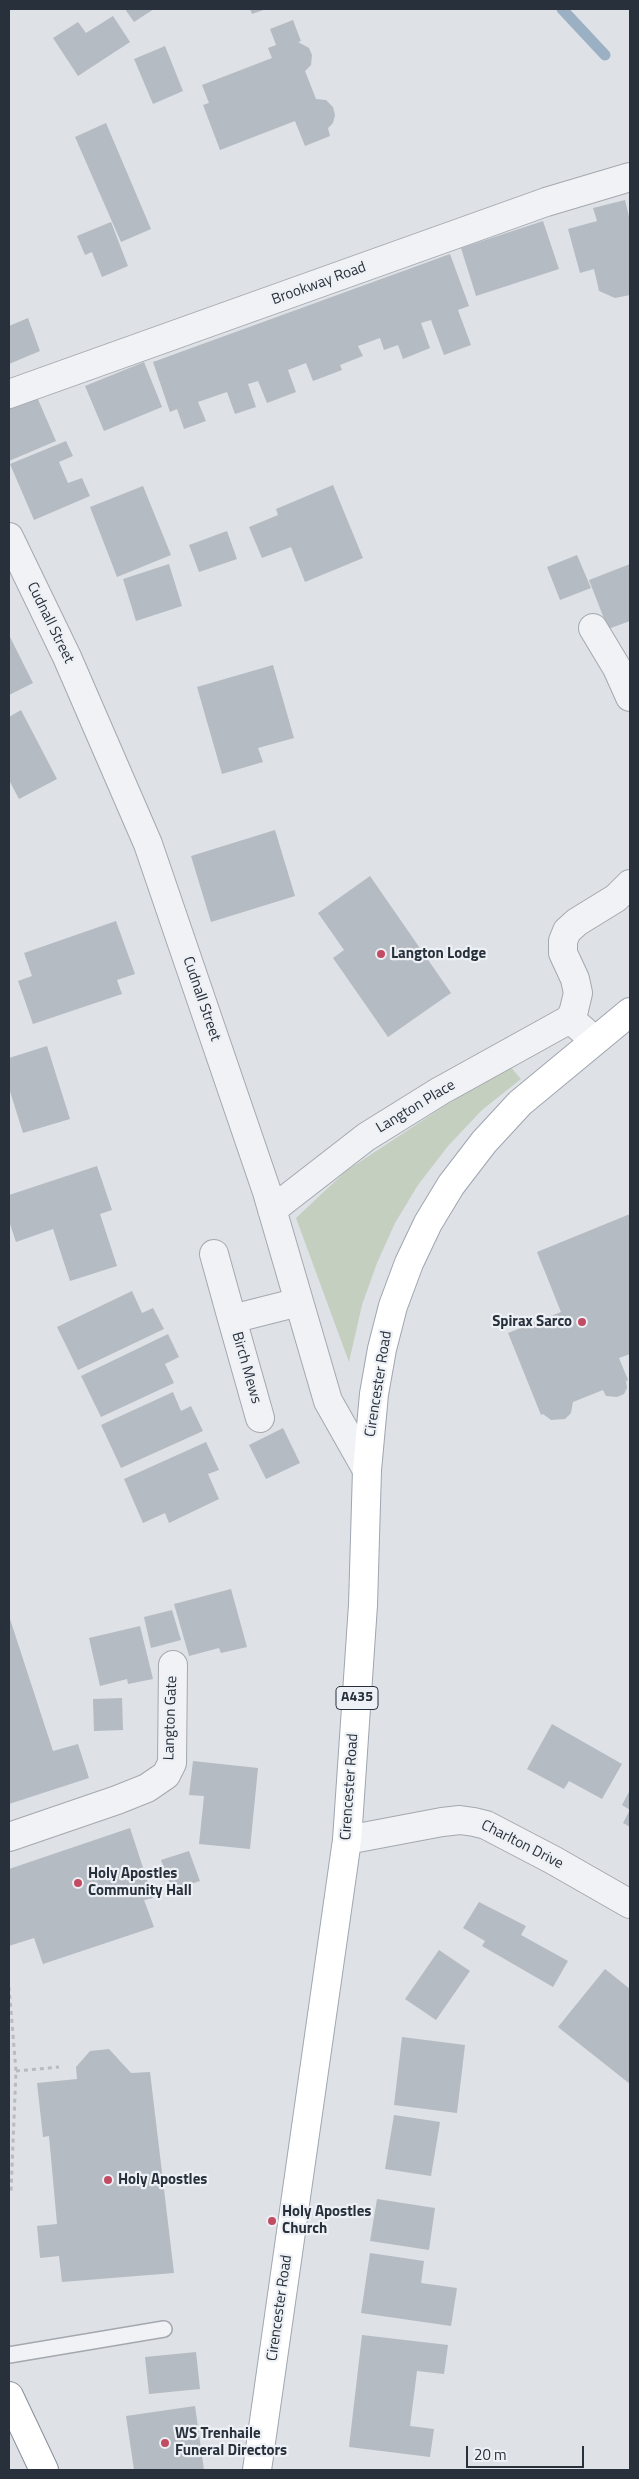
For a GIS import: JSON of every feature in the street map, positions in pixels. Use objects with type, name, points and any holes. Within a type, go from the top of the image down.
[{"type":"main road","name":"Cirencester Road","points":[[257,2470],[346,1840],[363,1605],[367,1470],[374,1394],[382,1349],[396,1297],[409,1263],[428,1223],[451,1184],[484,1142],[520,1103],[630,1012]]},
{"type":"main road","points":[[9,2396],[44,2470]]},
{"type":"street","name":"Brookway Road","points":[[9,394],[537,206],[630,177]]},
{"type":"street","name":"Cudnall Street","points":[[9,537],[67,657],[138,819],[272,1210],[328,1401],[367,1470]]},
{"type":"street","points":[[593,628],[617,668],[630,697]]},
{"type":"street","points":[[595,1041],[570,1018],[578,993],[575,979],[563,953],[563,941],[567,930],[616,898],[630,884]]},
{"type":"street","name":"Langton Place","points":[[272,1210],[366,1137],[440,1091],[570,1018]]},
{"type":"street","name":"Birch Mews","points":[[214,1254],[260,1418]]},
{"type":"street","name":"Birch Mews","points":[[232,1319],[299,1302]]},
{"type":"street","name":"Langton Gate","points":[[9,1837],[117,1800],[159,1781],[166,1774],[172,1762],[173,1665]]},
{"type":"street","name":"Charlton Drive","points":[[346,1840],[442,1822],[460,1820],[474,1822],[486,1825],[553,1860],[630,1904]]},
{"type":"lane","points":[[9,2355],[164,2329]]},
{"type":"path","points":[[9,1987],[16,2071],[12,2191]]},
{"type":"path","points":[[16,2071],[59,2067]]},
{"type":"green space","points":[[508,1064],[521,1079],[482,1110],[448,1146],[418,1185],[395,1223],[377,1263],[362,1305],[349,1362],[296,1218],[346,1171]]},
{"type":"building","points":[[125,9],[154,9],[134,22]]},
{"type":"building","points":[[250,9],[266,9],[252,14]]},
{"type":"building","points":[[113,16],[130,42],[78,76],[53,38],[78,22],[86,33]]},
{"type":"building","points":[[293,20],[301,41],[298,42],[309,48],[312,55],[311,65],[305,71],[316,99],[326,100],[333,107],[335,115],[333,123],[328,128],[330,136],[305,146],[295,121],[220,150],[203,105],[209,103],[202,85],[272,58],[268,48],[276,45],[270,29]]},
{"type":"building","points":[[165,46],[183,91],[153,104],[134,59]]},
{"type":"building","points":[[106,123],[151,229],[121,242],[75,137]]},
{"type":"building","points":[[625,200],[630,221],[630,295],[615,298],[599,291],[594,269],[580,273],[568,229],[597,221],[593,208]]},
{"type":"building","points":[[543,221],[559,269],[476,296],[461,248]]},
{"type":"building","points":[[111,222],[128,266],[102,277],[92,252],[85,255],[77,236]]},
{"type":"building","points":[[450,254],[469,306],[458,310],[471,345],[444,355],[431,320],[421,323],[430,348],[403,359],[398,345],[384,350],[380,338],[358,346],[363,356],[340,365],[342,370],[313,381],[306,363],[288,370],[296,392],[267,403],[258,381],[248,384],[256,407],[235,414],[227,392],[198,402],[206,421],[184,429],[177,409],[170,412],[153,362]]},
{"type":"building","points":[[28,318],[40,351],[9,364],[9,326]]},
{"type":"building","points":[[144,362],[162,407],[104,431],[85,386]]},
{"type":"building","points":[[37,397],[56,441],[9,461],[9,409]]},
{"type":"building","points":[[66,441],[73,456],[59,462],[68,483],[82,478],[90,496],[34,520],[10,464]]},
{"type":"building","points":[[333,485],[363,558],[305,582],[291,547],[262,558],[249,527],[278,515],[276,509]]},
{"type":"building","points":[[143,486],[171,555],[117,577],[90,507]]},
{"type":"building","points":[[227,531],[237,559],[199,572],[189,545]]},
{"type":"building","points":[[577,555],[591,588],[560,600],[547,567]]},
{"type":"building","points":[[169,564],[182,606],[136,621],[123,579]]},
{"type":"building","points":[[630,564],[630,621],[608,629],[589,580]]},
{"type":"building","points":[[9,635],[33,683],[9,695]]},
{"type":"building","points":[[273,665],[294,738],[258,748],[263,762],[222,774],[197,687]]},
{"type":"building","points":[[21,710],[57,779],[19,799],[9,780],[9,717]]},
{"type":"building","points":[[275,830],[295,896],[211,922],[191,856]]},
{"type":"building","name":"Langton Lodge","points":[[370,876],[451,993],[388,1037],[333,958],[344,950],[318,913]]},
{"type":"building","points":[[116,921],[135,974],[117,980],[122,994],[33,1024],[18,981],[32,976],[24,953]]},
{"type":"building","points":[[47,1046],[70,1119],[23,1133],[9,1088],[9,1058]]},
{"type":"building","points":[[97,1166],[112,1210],[100,1214],[117,1266],[70,1281],[53,1229],[16,1242],[9,1221],[9,1195]]},
{"type":"building","name":"Spirax Sarco","points":[[630,1214],[630,1354],[619,1358],[628,1380],[626,1381],[627,1388],[624,1394],[617,1397],[606,1396],[603,1390],[573,1402],[571,1413],[565,1419],[551,1420],[543,1414],[541,1415],[508,1333],[561,1312],[537,1252]]},
{"type":"building","points":[[132,1291],[142,1313],[153,1308],[164,1329],[78,1370],[57,1327]]},
{"type":"building","points":[[168,1334],[179,1357],[165,1364],[174,1383],[101,1417],[81,1376]]},
{"type":"building","points":[[173,1392],[181,1411],[191,1406],[203,1431],[121,1468],[101,1425]]},
{"type":"building","points":[[283,1428],[300,1463],[266,1479],[249,1445]]},
{"type":"building","points":[[206,1442],[219,1470],[208,1474],[219,1499],[169,1523],[165,1513],[143,1523],[124,1479]]},
{"type":"building","points":[[231,1589],[247,1647],[221,1653],[219,1648],[189,1656],[174,1604]]},
{"type":"building","points":[[172,1610],[181,1640],[151,1648],[144,1617]]},
{"type":"building","points":[[10,1619],[53,1751],[78,1744],[89,1778],[9,1804]]},
{"type":"building","points":[[140,1626],[153,1679],[128,1684],[127,1679],[100,1686],[89,1638]]},
{"type":"building","points":[[122,1698],[123,1730],[94,1731],[93,1699]]},
{"type":"building","points":[[552,1724],[622,1764],[602,1799],[569,1781],[564,1789],[527,1769]]},
{"type":"building","points":[[193,1761],[258,1768],[250,1849],[199,1844],[204,1796],[189,1795]]},
{"type":"building","points":[[630,1790],[630,1810],[622,1805]]},
{"type":"building","points":[[630,1810],[630,1827],[623,1823]]},
{"type":"building","name":"Holy Apostles Community Hall","points":[[130,1828],[153,1898],[144,1900],[154,1927],[43,1964],[34,1938],[9,1946],[9,1869]]},
{"type":"building","points":[[189,1851],[200,1881],[172,1890],[161,1860]]},
{"type":"building","points":[[479,1902],[526,1926],[521,1935],[568,1961],[553,1987],[482,1946],[485,1941],[463,1928]]},
{"type":"building","points":[[439,1950],[470,1971],[436,2020],[405,1999]]},
{"type":"building","points":[[605,1969],[630,1989],[630,2084],[558,2027]]},
{"type":"building","points":[[402,2037],[465,2045],[457,2113],[394,2105]]},
{"type":"building","name":"Holy Apostles","points":[[109,2049],[131,2073],[150,2072],[174,2273],[62,2282],[59,2256],[40,2258],[37,2226],[57,2224],[49,2136],[43,2137],[37,2083],[77,2079],[76,2067],[90,2051]]},
{"type":"building","points":[[394,2115],[440,2122],[431,2176],[385,2169]]},
{"type":"building","points":[[377,2199],[435,2208],[429,2250],[370,2241]]},
{"type":"building","points":[[370,2253],[424,2261],[421,2283],[457,2288],[451,2326],[361,2313]]},
{"type":"building","points":[[362,2335],[448,2345],[444,2374],[417,2371],[410,2426],[434,2429],[430,2457],[349,2447]]},
{"type":"building","points":[[196,2352],[200,2389],[149,2394],[145,2357]]},
{"type":"building","name":"WS Trenhaile Funeral Directors","points":[[195,2406],[204,2470],[134,2470],[126,2416]]},
{"type":"waterway","points":[[562,9],[605,55]]},
{"type":"place","name":"Langton Lodge","points":[[381,954]]},
{"type":"place","name":"Spirax Sarco","points":[[582,1322]]},
{"type":"place","name":"Holy Apostles Community Hall","points":[[78,1883]]},
{"type":"place","name":"Holy Apostles","points":[[108,2180]]},
{"type":"place","name":"Holy Apostles Church","points":[[272,2221]]},
{"type":"place","name":"WS Trenhaile Funeral Directors","points":[[165,2443]]}]
